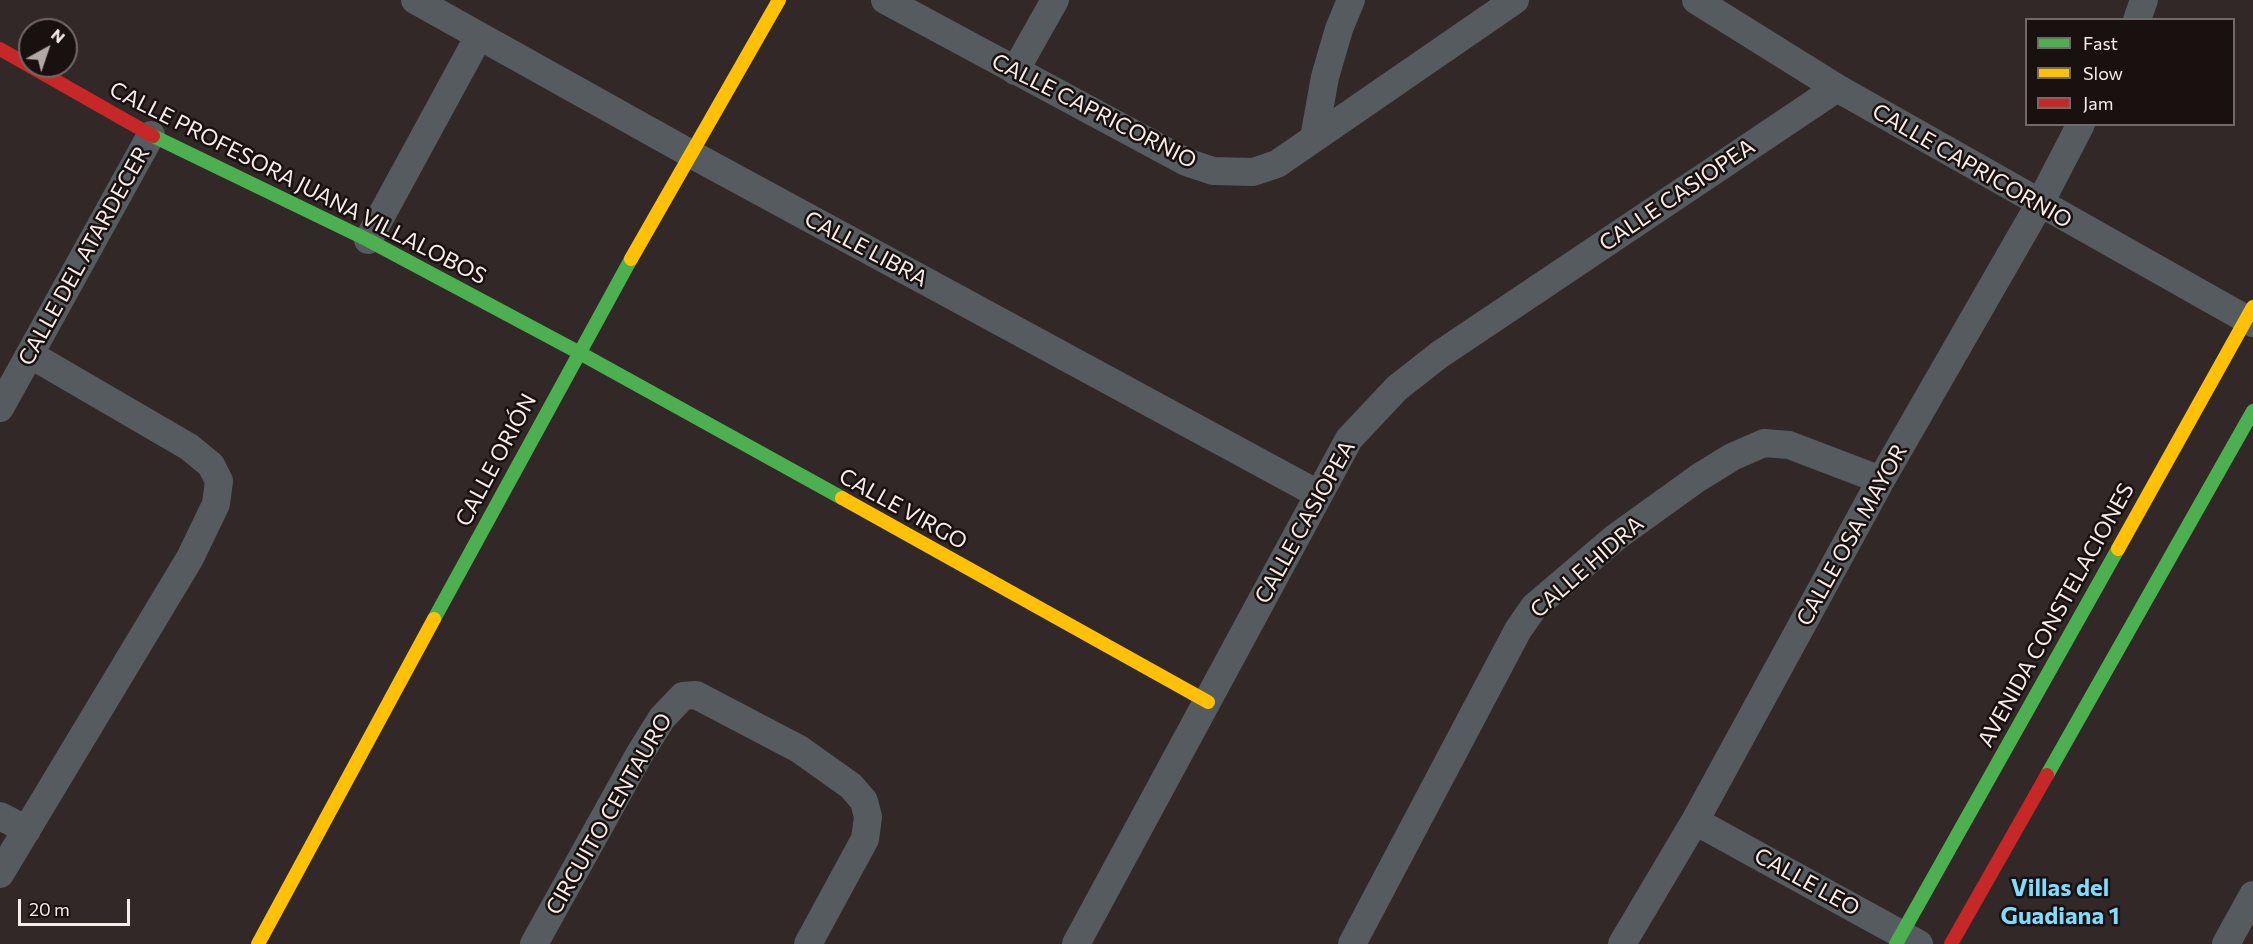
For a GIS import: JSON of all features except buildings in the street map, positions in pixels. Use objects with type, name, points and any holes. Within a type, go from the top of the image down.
[{"type":"street","name":"CALLE LIBRA","points":[[415,0],[691,154],[1318,494]]},
{"type":"street","name":"CALLE ORIÓN","points":[[258,944],[578,352],[779,0]]},
{"type":"street","name":"CALLE CAPRICORNIO","points":[[885,0],[1186,162],[1213,171],[1253,172],[1277,164],[1515,0]]},
{"type":"street","points":[[1015,71],[1055,0]]},
{"type":"street","points":[[1314,138],[1326,77],[1339,29],[1351,0]]},
{"type":"street","name":"CALLE CAPRICORNIO","points":[[1696,0],[1837,88],[2039,205],[2251,317]]},
{"type":"street","points":[[2138,18],[2144,0]]},
{"type":"street","points":[[368,240],[479,36]]},
{"type":"street","name":"CALLE PROFESORA JUANA VILLALOBOS","points":[[0,49],[151,135],[368,240],[578,352]]},
{"type":"street","name":"CALLE CASIOPEA","points":[[1076,944],[1349,439],[1397,388],[1439,355],[1837,88]]},
{"type":"street","name":"CALLE OSA MAYOR","points":[[1622,944],[1695,821],[1881,480],[2039,205],[2080,126]]},
{"type":"street","name":"CALLE DEL ATARDECER","points":[[0,408],[151,135]]},
{"type":"street","name":"AVENIDA CONSTELACIONES","points":[[1906,941],[2251,317]]},
{"type":"street","name":"CALLE VIRGO","points":[[578,352],[1208,702]]},
{"type":"street","points":[[0,874],[190,558],[216,504],[219,481],[211,465],[189,447],[31,355]]},
{"type":"street","points":[[1951,944],[2253,411]]},
{"type":"street","name":"CALLE HIDRA","points":[[1352,944],[1518,630],[1534,607],[1616,537],[1698,478],[1732,457],[1764,443],[1789,445],[1881,480]]},
{"type":"street","name":"CIRCUITO CENTAURO","points":[[534,944],[639,755],[663,718],[683,696],[696,695],[799,749],[851,786],[864,801],[868,817],[865,838],[808,944]]},
{"type":"street","points":[[0,816],[27,830]]},
{"type":"street","name":"CALLE LEO","points":[[1695,821],[1906,941]]},
{"type":"street","points":[[2226,944],[2253,895]]},
{"type":"traffic: fast","points":[[153,136],[368,240],[578,352],[842,498]]},
{"type":"traffic: fast","points":[[434,619],[631,259]]},
{"type":"traffic: fast","points":[[2047,775],[2253,411]]},
{"type":"traffic: fast","points":[[1896,944],[2118,549]]},
{"type":"traffic: slow","points":[[631,259],[779,0]]},
{"type":"traffic: slow","points":[[2118,549],[2253,307]]},
{"type":"traffic: slow","points":[[842,498],[1208,702]]},
{"type":"traffic: slow","points":[[258,944],[434,619]]},
{"type":"traffic: jam","points":[[0,49],[153,136]]},
{"type":"traffic: jam","points":[[1951,944],[2047,775]]},
{"type":"district","name":"Villas del Guadiana 1","points":[[2060,902]]}]
